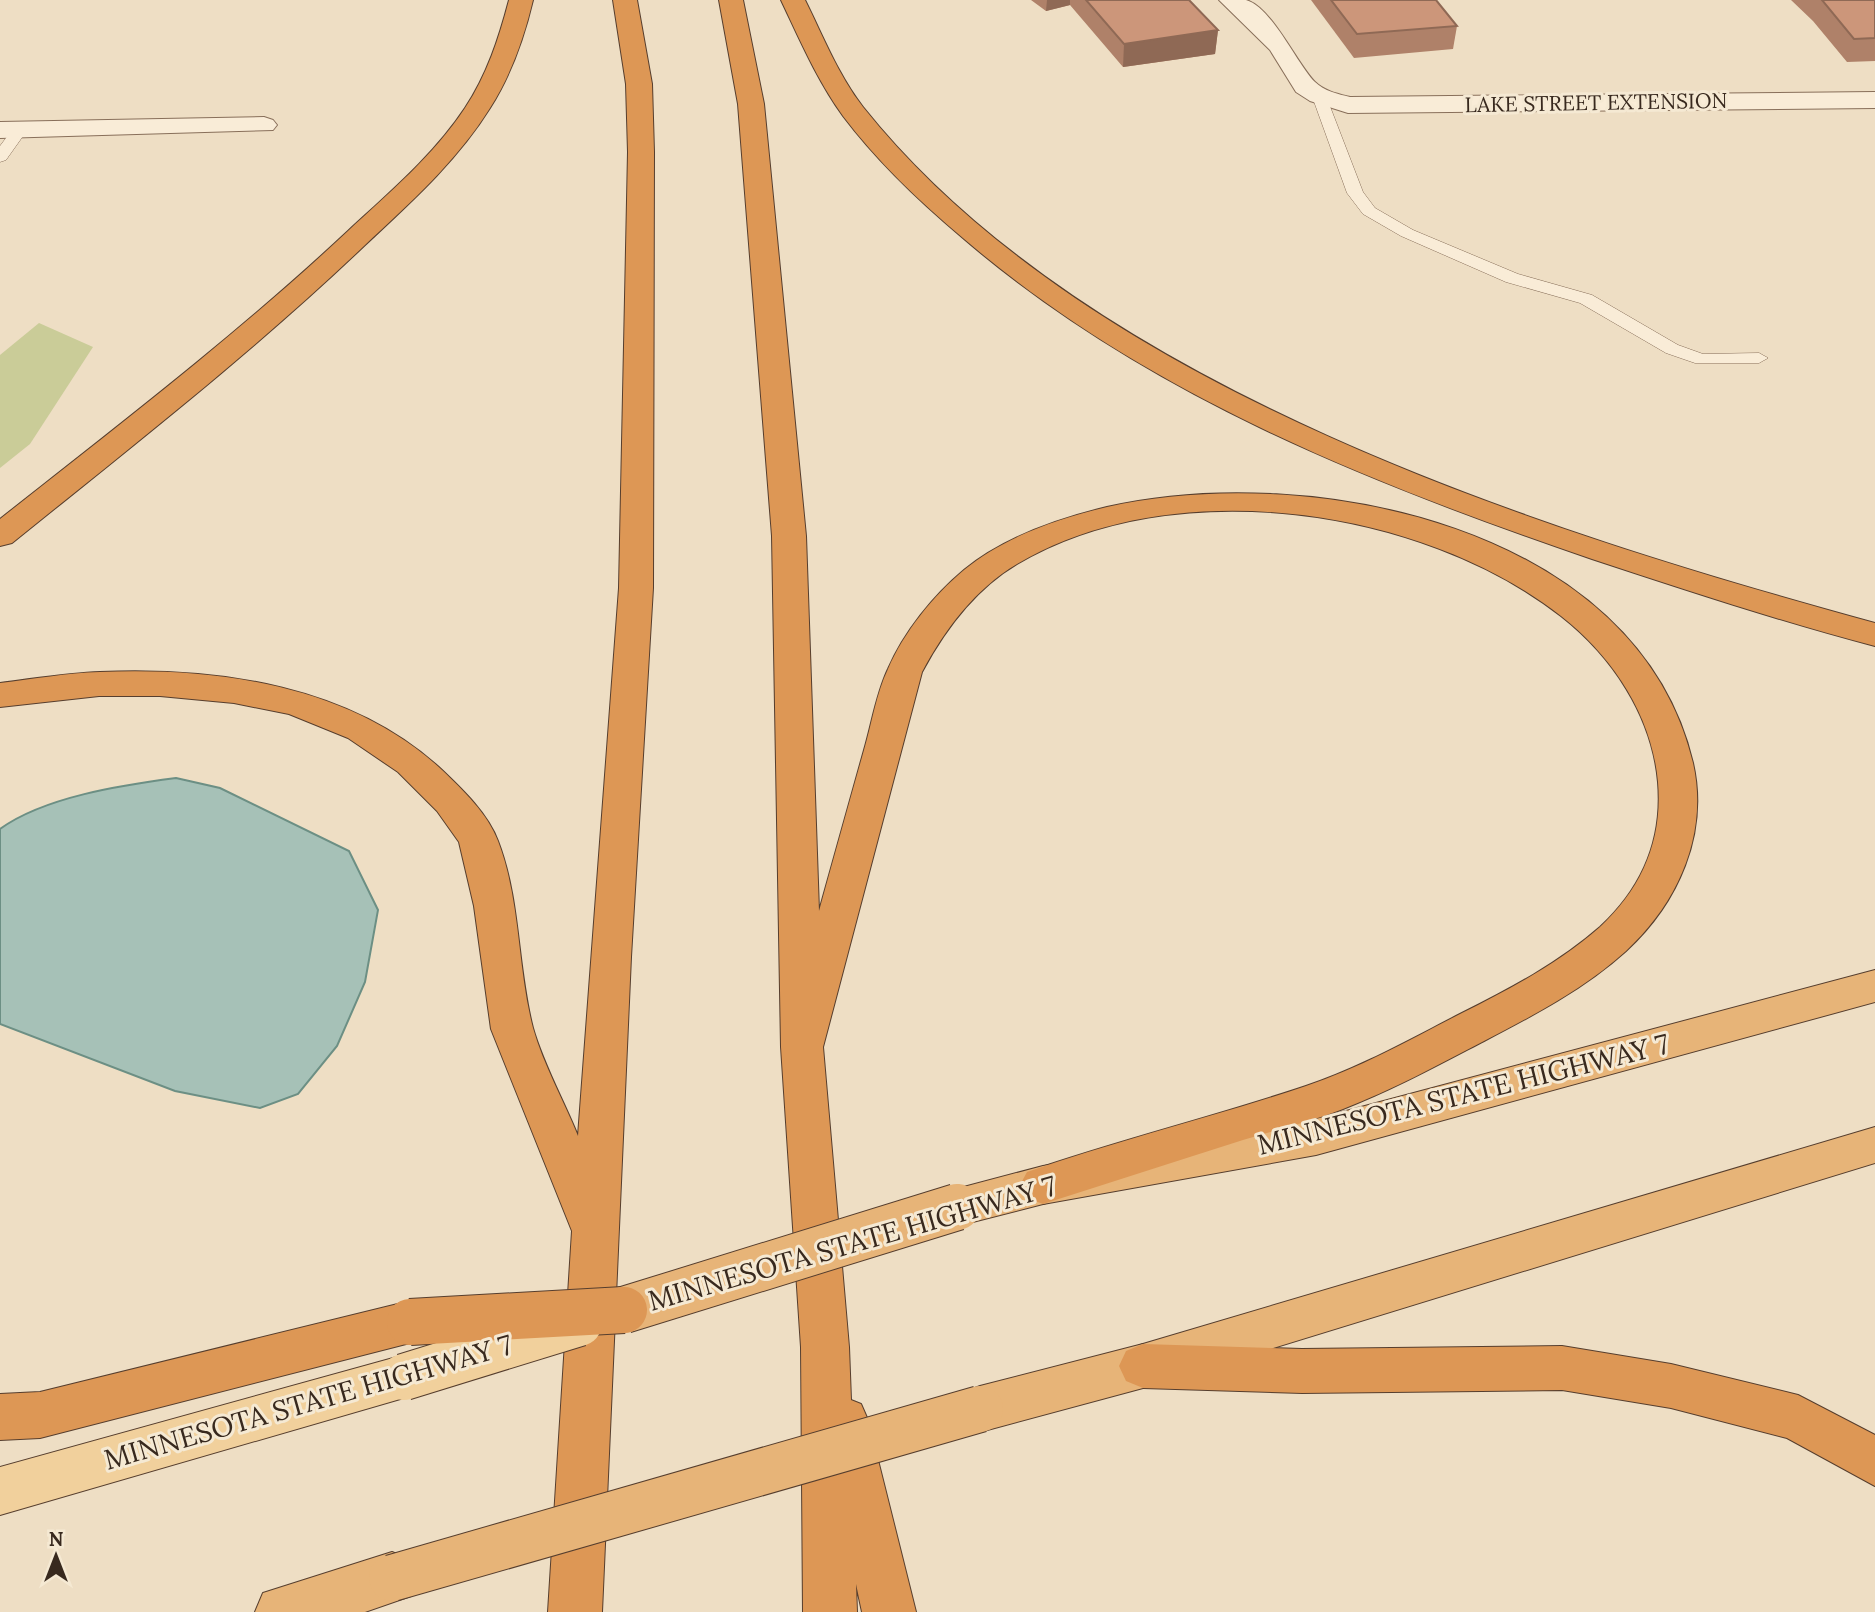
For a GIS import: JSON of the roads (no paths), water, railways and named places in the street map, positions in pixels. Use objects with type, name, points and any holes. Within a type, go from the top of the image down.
[{"type":"highway","points":[[0,536],[247,337],[326,268],[433,161],[477,109],[503,61],[521,0]]},
{"type":"highway","points":[[575,1612],[610,957],[636,588],[641,152],[639,84],[625,0]]},
{"type":"highway","points":[[731,0],[751,104],[789,536],[802,1047],[825,1347],[830,1612]]},
{"type":"highway","points":[[793,0],[853,111],[892,158],[948,214],[995,251],[1065,303],[1142,352],[1275,422],[1479,508],[1686,578],[1875,635]]},
{"type":"highway","points":[[802,1047],[904,671],[922,637],[948,604],[1008,555],[1058,532],[1115,515],[1172,504],[1226,499],[1287,501],[1414,527],[1472,548],[1522,572],[1564,599],[1603,631],[1633,673],[1663,727],[1678,777],[1678,833],[1664,875],[1631,921],[1587,961],[1527,999],[1329,1096],[1042,1185]]},
{"type":"highway","points":[[0,695],[99,684],[160,684],[234,691],[296,703],[361,729],[411,763],[451,801],[478,841],[494,906],[512,1029],[597,1237]]},
{"type":"highway","name":"MINNESOTA STATE HIGHWAY 7","points":[[624,1310],[957,1207],[1042,1185],[1316,1137],[1875,986]]},
{"type":"highway","points":[[282,1612],[980,1409],[1143,1366],[1875,1145]]},
{"type":"highway","points":[[0,1417],[40,1415],[410,1322],[624,1310]]},
{"type":"highway","points":[[825,1347],[889,1612]]},
{"type":"highway","points":[[1143,1366],[1302,1371],[1562,1368],[1671,1385],[1798,1418],[1875,1462]]},
{"type":"main road","name":"MINNESOTA STATE HIGHWAY 7","points":[[0,1491],[404,1377],[624,1310]]},
{"type":"street","points":[[1231,0],[1246,10],[1280,46],[1305,87],[1319,96]]},
{"type":"street","name":"LAKE STREET EXTENSION","points":[[1319,96],[1348,105],[1875,100]]},
{"type":"street","points":[[10,129],[264,125]]},
{"type":"lane","points":[[1319,96],[1355,193],[1369,211],[1407,233],[1512,278],[1586,299],[1672,349],[1701,359],[1759,358]]},
{"type":"lane","points":[[0,157],[10,129]]}]
